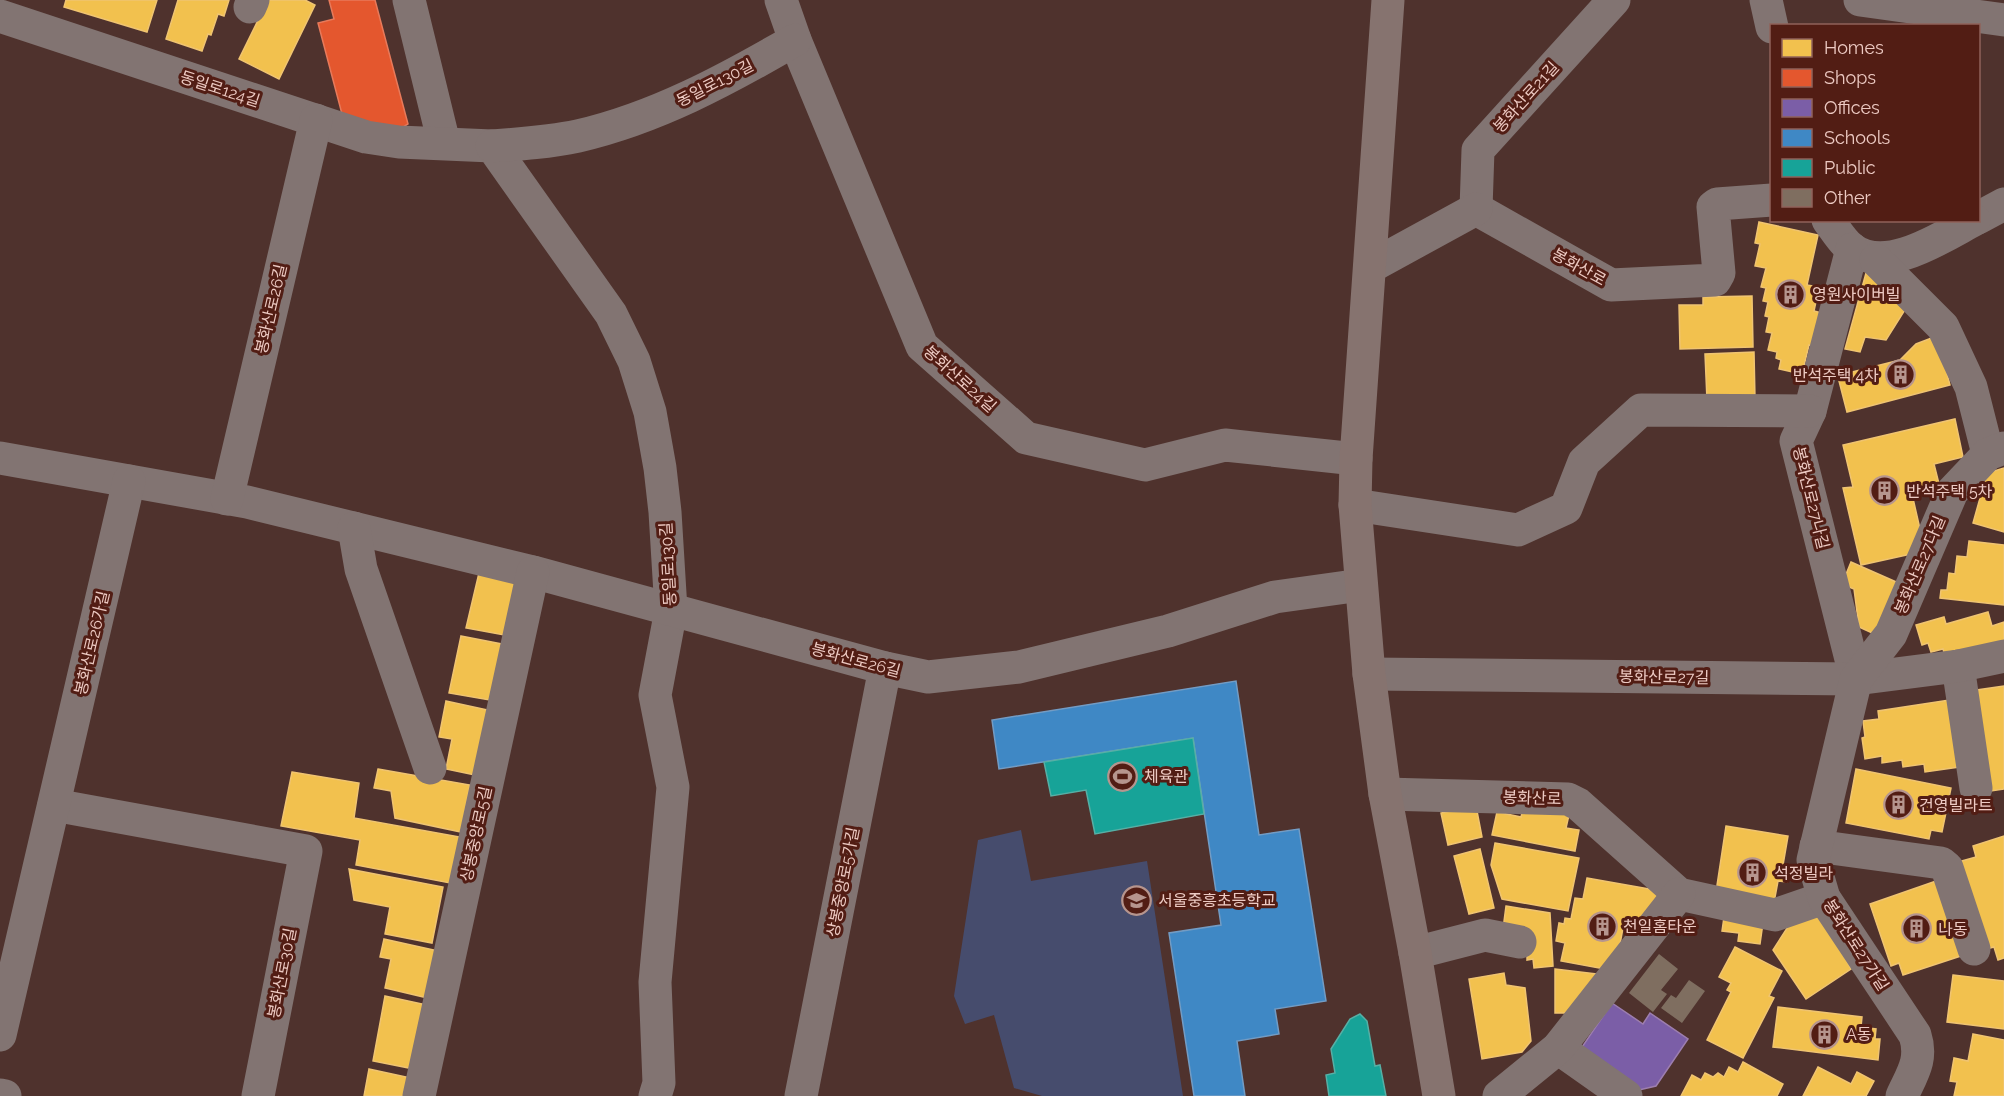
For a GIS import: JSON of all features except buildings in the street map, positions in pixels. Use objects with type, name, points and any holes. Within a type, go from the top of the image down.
[{"type":"main road","points":[[1388,0],[1356,459],[1355,504],[1369,674],[1385,794],[1439,1096]]},
{"type":"street","points":[[409,0],[444,143]]},
{"type":"street","name":"봉화산로24길","points":[[781,0],[795,40],[922,346],[1026,438],[1145,465],[1225,445],[1356,459]]},
{"type":"street","name":"봉화산로21길","points":[[1476,209],[1478,150],[1614,0]]},
{"type":"street","points":[[1766,0],[1771,24]]},
{"type":"street","points":[[1860,0],[2004,20]]},
{"type":"street","name":"동일로124길","points":[[0,16],[366,137],[399,142],[444,143]]},
{"type":"street","name":"동일로130길","points":[[444,143],[492,146],[554,141],[580,136],[694,95],[730,78],[795,40]]},
{"type":"street","name":"봉화산로26길","points":[[227,499],[316,120]]},
{"type":"street","name":"동일로130길","points":[[492,146],[611,314],[633,361],[650,412],[660,468],[671,610],[655,695],[673,787],[655,982],[659,1083],[655,1096]]},
{"type":"street","name":"봉화산로","points":[[1476,209],[1611,285],[1715,280],[1719,273],[1713,207],[1717,204],[1770,200]]},
{"type":"street","points":[[1980,217],[2004,204]]},
{"type":"street","points":[[1370,267],[1476,209]]},
{"type":"street","points":[[1830,222],[1864,255],[1922,249],[1970,222]]},
{"type":"street","name":"봉화산로27나길","points":[[1856,680],[1796,441],[1810,411],[1864,255]]},
{"type":"street","name":"봉화산로27다길","points":[[1856,680],[1891,634],[1952,492],[1996,451],[1971,387],[1943,327],[1864,255]]},
{"type":"street","points":[[1355,504],[1518,530],[1566,508],[1584,462],[1641,410],[1810,411]]},
{"type":"street","name":"봉화산로26길","points":[[0,458],[227,499],[354,528],[533,573],[885,669],[928,676],[1019,668],[1168,631],[1275,597],[1361,585]]},
{"type":"street","name":"봉화산로26가길","points":[[0,1035],[129,481]]},
{"type":"street","points":[[354,528],[361,569],[430,768]]},
{"type":"street","name":"상봉중앙로5길","points":[[419,1096],[533,573]]},
{"type":"street","name":"봉화산로27길","points":[[1369,674],[1856,680],[1958,666],[2004,656]]},
{"type":"street","points":[[1958,666],[1976,788]]},
{"type":"street","name":"상봉중앙로5가길","points":[[801,1096],[885,669]]},
{"type":"street","name":"봉화산로27가길","points":[[1856,680],[1813,860],[1824,898],[1915,1035],[1919,1048],[1917,1065],[1902,1096]]},
{"type":"street","name":"봉화산로","points":[[1385,794],[1568,799],[1578,804],[1679,894],[1769,915],[1780,914],[1824,898]]},
{"type":"street","name":"봉화산로30길","points":[[54,805],[306,851],[258,1096]]},
{"type":"street","points":[[1816,846],[1941,863],[1947,868],[1974,949]]},
{"type":"street","points":[[1499,1096],[1558,1048],[1679,894]]},
{"type":"street","points":[[1415,953],[1479,936],[1492,935],[1520,942]]},
{"type":"street","points":[[1558,1048],[1626,1096]]},
{"type":"street","points":[[0,1095],[5,1096]]},
{"type":"shaded area","points":[[1021,830],[1031,881],[1147,861],[1183,1096],[1042,1096],[1014,1088],[994,1015],[965,1024],[954,996],[978,840]]},
{"type":"place","name":"영원사이버빌","points":[[1791,294]]},
{"type":"place","name":"반석주택 4차","points":[[1900,375]]},
{"type":"place","name":"반석주택 5차","points":[[1885,491]]},
{"type":"place","name":"체육관","points":[[1123,776]]},
{"type":"place","name":"건영빌라트","points":[[1898,805]]},
{"type":"place","name":"석정빌라","points":[[1753,873]]},
{"type":"place","name":"서울중흥초등학교","points":[[1137,900]]},
{"type":"place","name":"천일홈타운","points":[[1602,926]]},
{"type":"place","name":"나동","points":[[1917,929]]},
{"type":"place","name":"A동","points":[[1825,1034]]}]
